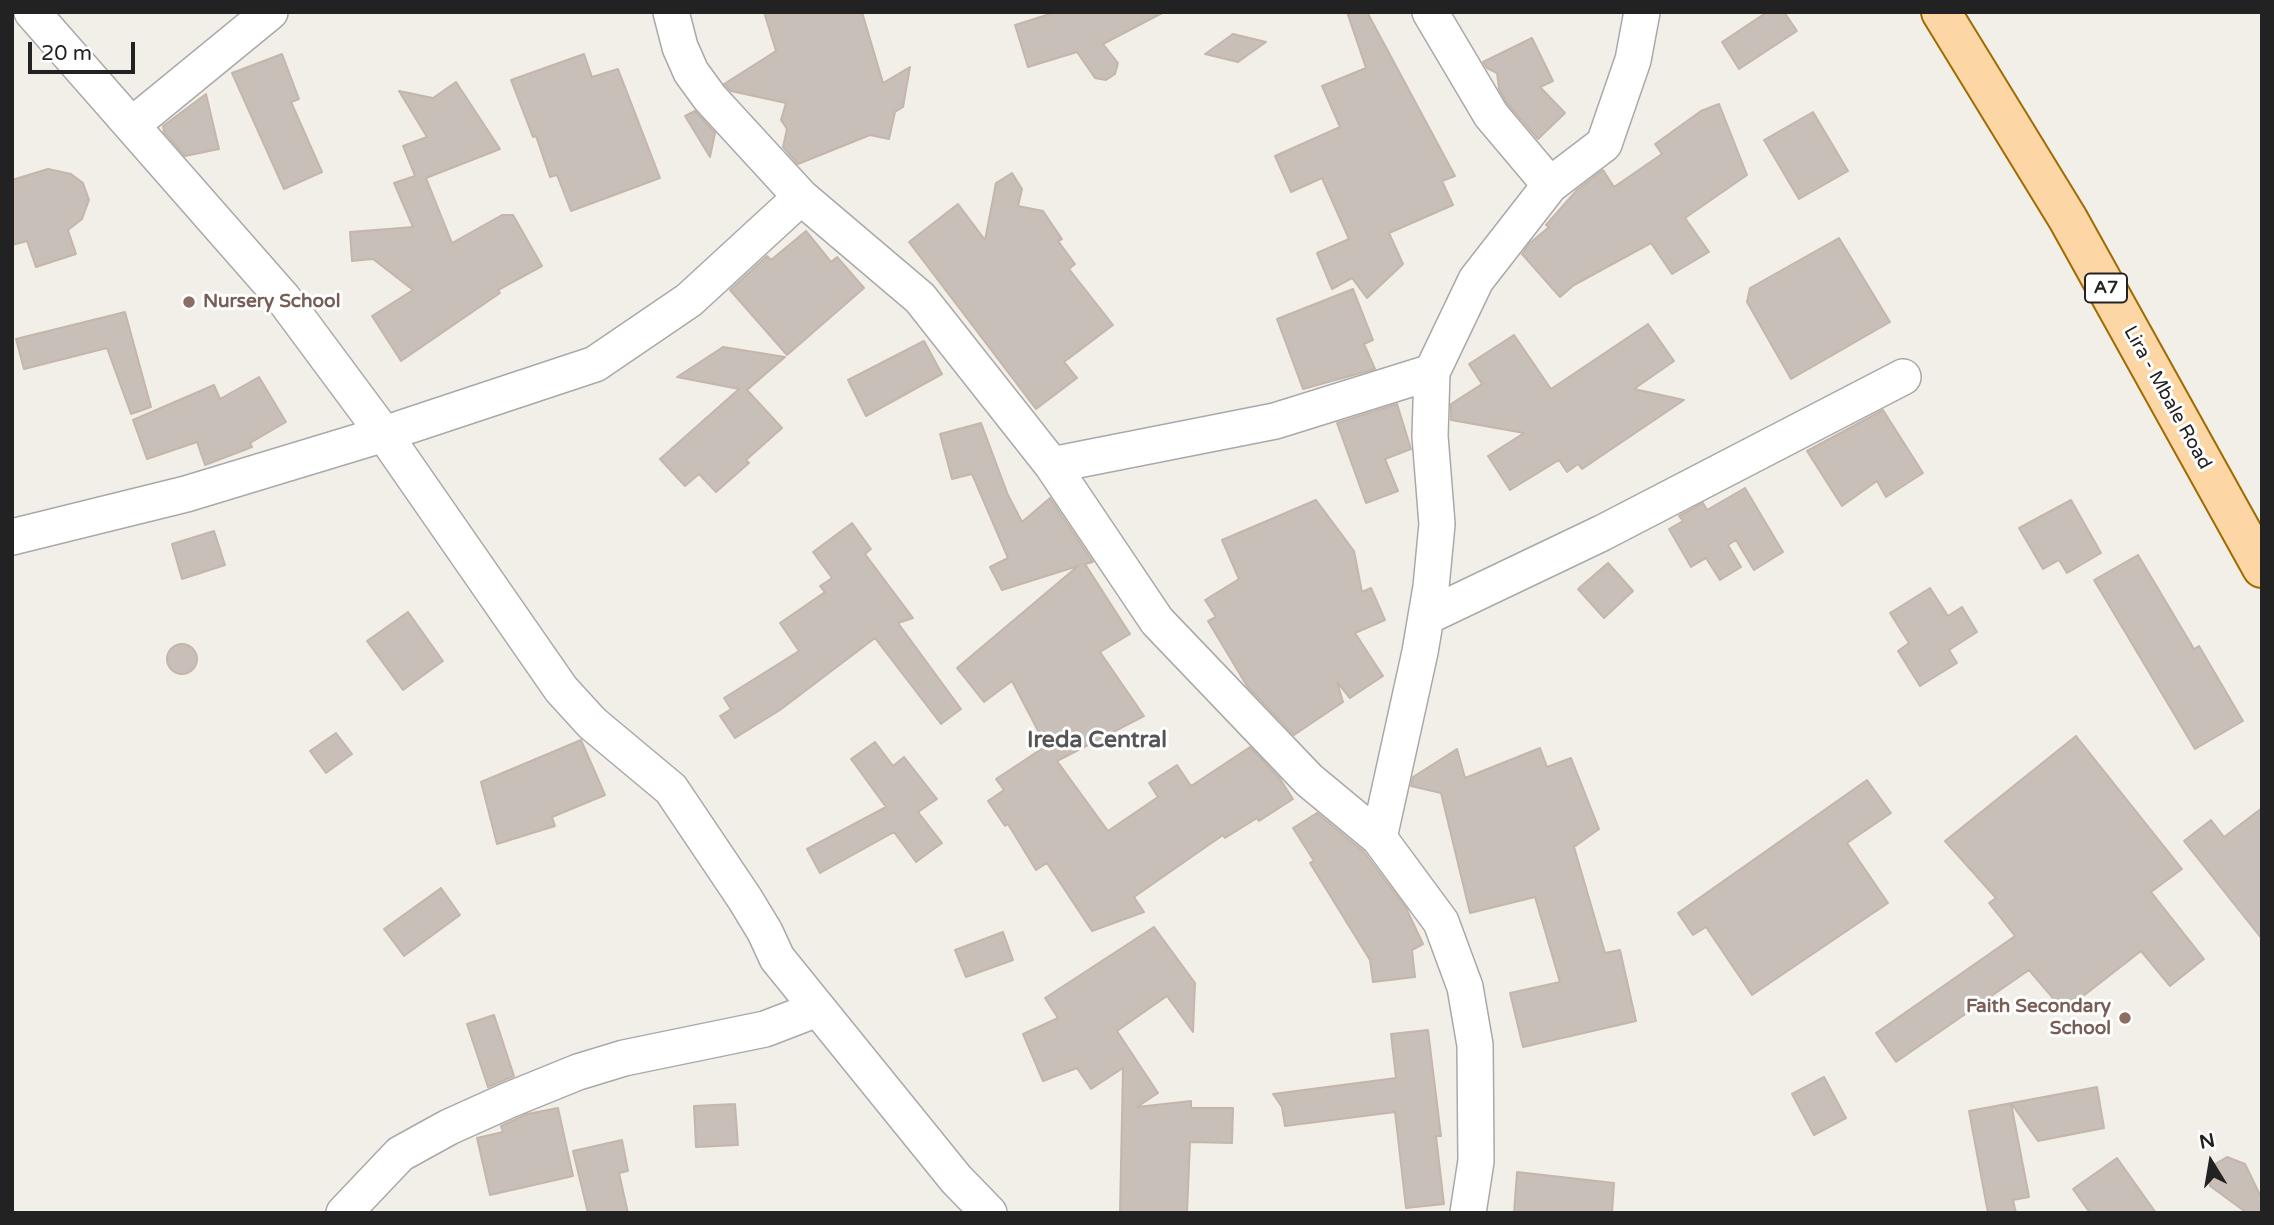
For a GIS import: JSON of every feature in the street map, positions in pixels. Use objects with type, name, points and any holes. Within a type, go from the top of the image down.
[{"type":"main road","name":"Lira - Mbale Road","points":[[1941,12],[2068,219],[2262,568]]},
{"type":"street","points":[[32,12],[283,298],[384,434],[561,689],[600,730],[671,789],[752,910],[777,958],[956,1179],[989,1213]]},
{"type":"street","points":[[132,125],[270,12]]},
{"type":"street","points":[[671,12],[680,47],[691,72],[710,98],[801,197],[920,298],[1052,465],[1157,621],[1309,780],[1379,838],[1441,922],[1465,987],[1475,1045],[1476,1161],[1468,1213]]},
{"type":"street","points":[[1430,12],[1492,115],[1550,185]]},
{"type":"street","points":[[1379,838],[1426,617],[1437,524],[1430,436],[1432,372],[1476,280],[1550,185],[1604,144],[1633,60],[1642,12]]},
{"type":"street","points":[[12,537],[186,494],[384,434],[595,364],[689,300],[801,197]]},
{"type":"street","points":[[1052,465],[1275,421],[1432,372]]},
{"type":"street","points":[[1426,617],[1602,534],[1903,377]]},
{"type":"street","points":[[344,1213],[400,1154],[449,1127],[509,1100],[578,1072],[624,1058],[765,1029],[817,1009]]},
{"type":"building","points":[[764,12],[862,12],[883,83],[910,67],[903,107],[895,112],[889,139],[870,135],[798,164],[783,147],[787,129],[781,120],[786,103],[731,91],[724,84],[776,51]]},
{"type":"building","points":[[1049,12],[1164,12],[1103,44],[1118,63],[1115,74],[1106,80],[1095,78],[1077,52],[1028,67],[1015,25],[1050,14]]},
{"type":"building","points":[[1347,12],[1367,12],[1455,176],[1442,181],[1453,205],[1389,233],[1403,264],[1367,298],[1352,278],[1332,289],[1317,253],[1349,239],[1322,178],[1291,192],[1275,156],[1340,127],[1322,86],[1366,68]]},
{"type":"building","points":[[1767,12],[1784,12],[1797,31],[1739,69],[1722,42]]},
{"type":"building","points":[[1233,34],[1266,42],[1238,62],[1205,54]]},
{"type":"building","points":[[1532,38],[1553,81],[1540,87],[1565,113],[1538,139],[1507,103],[1499,89],[1497,73],[1487,68],[1483,62]]},
{"type":"building","points":[[282,54],[299,99],[291,102],[322,172],[284,189],[232,73]]},
{"type":"building","points":[[584,54],[592,77],[618,69],[660,178],[571,211],[557,175],[550,177],[536,136],[533,137],[511,80]]},
{"type":"building","points":[[456,82],[500,149],[426,178],[452,243],[502,215],[513,215],[542,266],[498,290],[500,293],[401,361],[372,316],[413,290],[373,259],[352,261],[350,232],[413,227],[394,183],[415,176],[403,146],[427,137],[399,91],[433,98]]},
{"type":"building","points":[[206,94],[219,149],[185,156],[164,132],[163,126]]},
{"type":"building","points":[[1719,104],[1747,175],[1685,218],[1709,252],[1672,274],[1651,243],[1574,285],[1560,297],[1522,254],[1530,243],[1549,227],[1546,225],[1577,190],[1603,170],[1614,187],[1662,154],[1655,144],[1701,111]]},
{"type":"building","points":[[695,111],[715,133],[710,157],[685,116]]},
{"type":"building","points":[[1813,112],[1848,171],[1799,199],[1764,140]]},
{"type":"building","points":[[48,169],[71,174],[83,183],[89,200],[82,219],[68,230],[76,254],[36,267],[27,241],[12,245],[12,180]]},
{"type":"building","points":[[1012,173],[1022,189],[1018,206],[1043,211],[1062,239],[1058,241],[1075,264],[1069,269],[1113,325],[1064,362],[1077,378],[1036,409],[909,242],[958,204],[985,240],[996,183]]},
{"type":"building","points":[[806,231],[831,262],[837,257],[864,288],[787,355],[730,290],[767,256],[771,260]]},
{"type":"building","points":[[1839,238],[1890,322],[1791,379],[1747,302],[1750,288]]},
{"type":"building","points":[[1353,289],[1373,340],[1364,344],[1375,369],[1303,389],[1277,319]]},
{"type":"building","points":[[125,312],[151,407],[131,414],[107,348],[24,369],[16,339]]},
{"type":"building","points":[[1648,324],[1674,361],[1634,389],[1684,400],[1582,469],[1578,464],[1567,472],[1559,460],[1510,490],[1488,456],[1524,433],[1451,420],[1451,404],[1482,384],[1469,364],[1514,335],[1551,389]]},
{"type":"building","points":[[924,341],[942,374],[866,416],[848,380]]},
{"type":"building","points":[[723,347],[785,357],[747,390],[782,428],[746,460],[749,463],[716,492],[699,474],[685,486],[660,459],[739,389],[677,377]]},
{"type":"building","points":[[259,377],[286,422],[250,443],[252,447],[205,465],[197,442],[147,459],[133,420],[214,385],[220,399]]},
{"type":"building","points":[[1397,404],[1411,449],[1385,459],[1398,491],[1366,503],[1337,423]]},
{"type":"building","points":[[1883,410],[1923,473],[1886,497],[1877,481],[1842,506],[1807,451]]},
{"type":"building","points":[[981,423],[1008,495],[1022,522],[1050,498],[1093,562],[1085,564],[1130,634],[1100,652],[1144,716],[1057,761],[1108,831],[1158,797],[1149,783],[1177,765],[1191,786],[1250,747],[1280,779],[1293,799],[1259,821],[1257,818],[1225,838],[1223,835],[1134,897],[1144,912],[1092,931],[1047,863],[1036,870],[1008,824],[1005,826],[988,801],[1004,790],[996,779],[1046,746],[1012,681],[984,702],[957,668],[1078,566],[1002,590],[990,567],[1008,558],[972,474],[952,479],[940,434]]},
{"type":"building","points":[[1745,488],[1783,552],[1754,570],[1736,540],[1728,545],[1741,567],[1720,580],[1706,558],[1691,567],[1669,529],[1683,521],[1679,516],[1703,503],[1707,510]]},
{"type":"building","points":[[1316,500],[1354,551],[1362,592],[1371,588],[1385,620],[1355,633],[1383,676],[1350,698],[1337,682],[1343,702],[1294,735],[1247,686],[1208,621],[1216,617],[1205,600],[1239,579],[1222,540]]},
{"type":"building","points":[[2071,500],[2101,553],[2067,573],[2059,560],[2043,569],[2019,528]]},
{"type":"building","points":[[852,523],[871,549],[865,554],[913,618],[898,623],[961,709],[941,724],[875,638],[780,710],[735,738],[720,716],[731,709],[724,698],[799,651],[780,623],[825,592],[820,586],[832,578],[813,552]]},
{"type":"building","points":[[214,531],[225,565],[182,579],[172,544]]},
{"type":"building","points":[[2138,555],[2194,649],[2199,646],[2243,721],[2195,749],[2094,580]]},
{"type":"building","points":[[1608,563],[1633,591],[1604,618],[1578,589]]},
{"type":"building","points":[[1930,588],[1948,616],[1962,607],[1977,632],[1949,650],[1957,663],[1920,686],[1898,651],[1909,643],[1890,613]]},
{"type":"building","points":[[408,612],[443,661],[403,690],[367,641]]},
{"type":"building","points":[[182,644],[193,648],[197,659],[193,670],[182,674],[171,670],[167,659],[171,648]]},
{"type":"building","points":[[336,733],[352,754],[326,773],[310,751]]},
{"type":"building","points":[[2076,736],[2182,869],[2151,892],[2204,959],[2170,986],[2141,951],[2064,1011],[2029,970],[1896,1062],[1876,1033],[2015,936],[1989,903],[1996,898],[1945,841]]},
{"type":"building","points":[[581,740],[605,795],[552,817],[555,826],[497,844],[481,782]]},
{"type":"building","points":[[875,742],[893,766],[904,757],[937,799],[918,812],[942,843],[916,862],[894,832],[820,873],[807,849],[886,807],[851,759]]},
{"type":"building","points":[[1540,748],[1547,767],[1571,758],[1599,829],[1574,847],[1605,953],[1620,950],[1636,1021],[1523,1047],[1510,993],[1560,982],[1535,897],[1470,913],[1441,793],[1411,786],[1413,777],[1457,749],[1465,778]]},
{"type":"building","points":[[1867,780],[1891,813],[1847,843],[1888,903],[1752,995],[1706,927],[1693,935],[1678,913]]},
{"type":"building","points":[[2262,808],[2262,939],[2184,841],[2211,820],[2224,837]]},
{"type":"building","points":[[1317,813],[1364,852],[1406,908],[1423,944],[1412,950],[1415,977],[1373,982],[1370,960],[1310,863],[1314,861],[1293,828]]},
{"type":"building","points":[[441,888],[460,915],[404,956],[384,929]]},
{"type":"building","points":[[1154,927],[1195,983],[1193,1032],[1167,996],[1117,1031],[1158,1093],[1137,1107],[1191,1101],[1191,1108],[1233,1108],[1232,1143],[1190,1142],[1187,1213],[1120,1213],[1123,1068],[1091,1089],[1077,1068],[1043,1081],[1023,1034],[1058,1018],[1045,998]]},
{"type":"building","points":[[1003,932],[1013,960],[966,977],[955,950]]},
{"type":"building","points":[[494,1015],[514,1076],[488,1087],[467,1024]]},
{"type":"building","points":[[1428,1030],[1441,1136],[1436,1136],[1444,1204],[1406,1208],[1395,1112],[1285,1126],[1282,1107],[1273,1094],[1396,1078],[1391,1034]]},
{"type":"building","points":[[1824,1077],[1846,1118],[1814,1135],[1792,1094]]},
{"type":"building","points":[[2097,1087],[2104,1128],[2038,1141],[2011,1103]]},
{"type":"building","points":[[2011,1103],[2029,1197],[2013,1200],[2016,1213],[1988,1213],[1969,1111]]},
{"type":"building","points":[[735,1104],[738,1145],[696,1147],[694,1106]]},
{"type":"building","points":[[558,1108],[573,1176],[490,1195],[477,1138],[503,1132],[501,1126],[527,1114]]},
{"type":"building","points":[[622,1140],[628,1171],[619,1173],[628,1213],[588,1213],[573,1151]]},
{"type":"building","points":[[2227,1157],[2245,1164],[2262,1199],[2262,1213],[2247,1213],[2210,1186],[2210,1167]]},
{"type":"building","points":[[2117,1158],[2156,1213],[2090,1213],[2073,1189]]},
{"type":"building","points":[[1517,1172],[1614,1183],[1612,1213],[1514,1213]]},
{"type":"place","name":"Nursery School","points":[[189,302]]},
{"type":"place","name":"Faith Secondary School","points":[[2125,1018]]},
{"type":"district","name":"Ireda Central","points":[[1097,741]]}]
